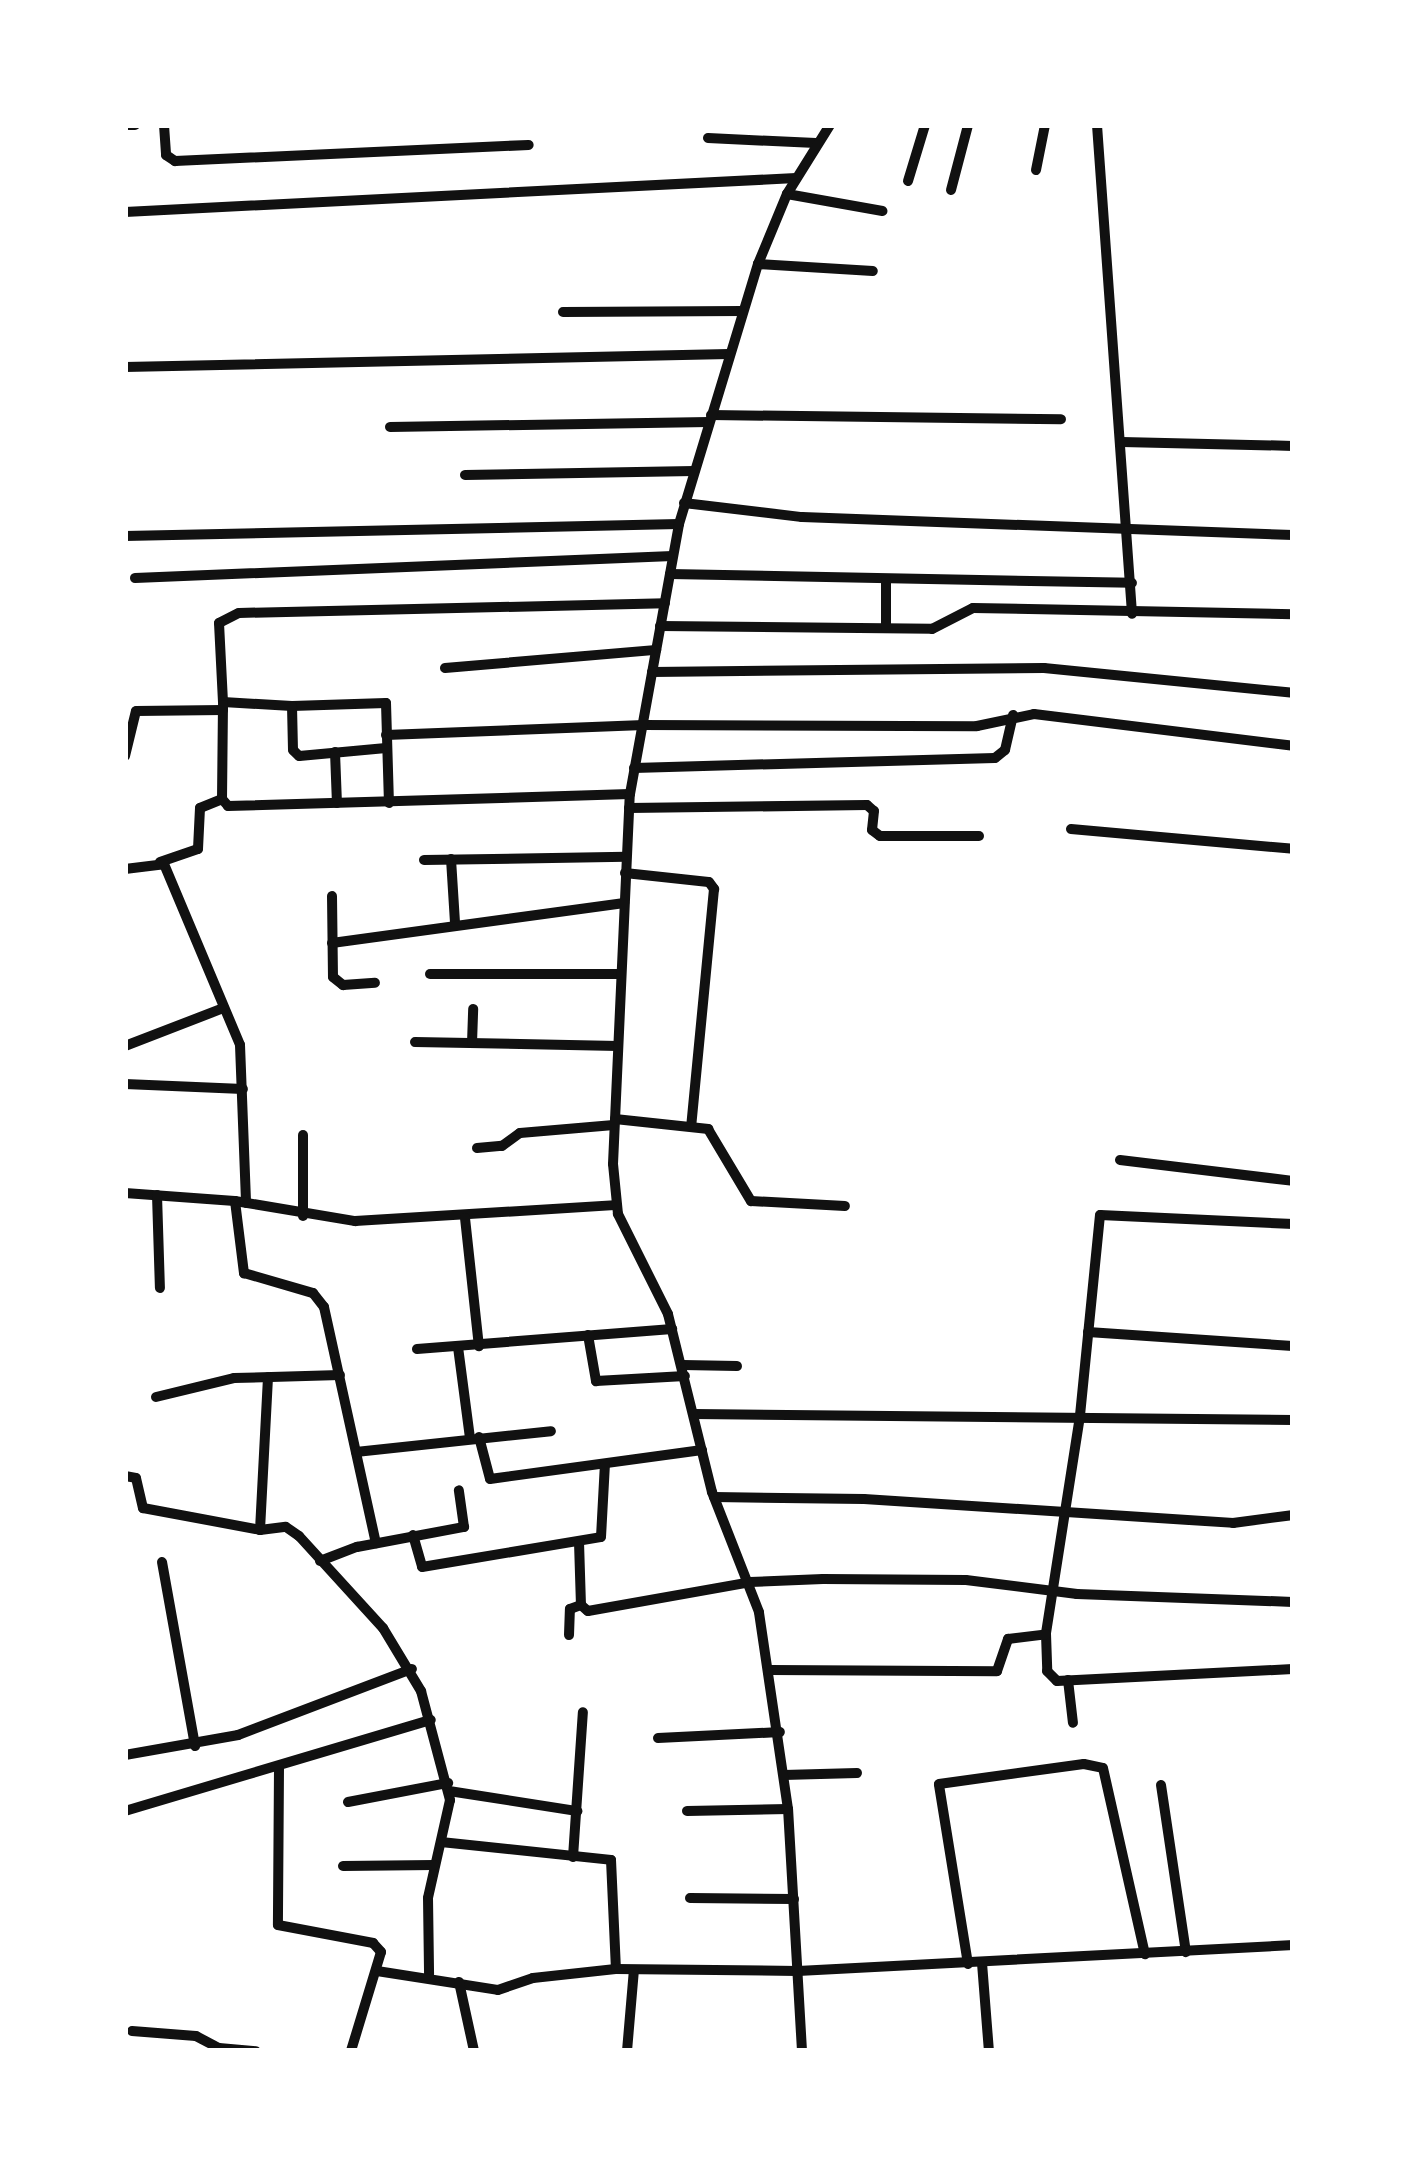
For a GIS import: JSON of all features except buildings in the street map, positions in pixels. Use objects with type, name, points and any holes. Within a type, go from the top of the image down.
[{"type":"street","points":[[125,125],[135,125]]},
{"type":"street","points":[[164,125],[166,155],[175,161],[529,145]]},
{"type":"street","points":[[802,2051],[788,1809],[770,1670],[750,1582],[714,1498],[672,1329],[616,1204],[614,1122],[630,794],[679,524],[758,264],[787,194],[830,125]]},
{"type":"street","points":[[908,182],[925,125]]},
{"type":"street","points":[[951,190],[968,125]]},
{"type":"street","points":[[1036,170],[1045,125]]},
{"type":"street","points":[[1098,125],[1132,614]]},
{"type":"street","points":[[708,138],[816,143]]},
{"type":"street","points":[[125,212],[796,178]]},
{"type":"street","points":[[787,194],[882,211]]},
{"type":"street","points":[[758,264],[873,271]]},
{"type":"street","points":[[564,312],[742,311]]},
{"type":"street","points":[[125,367],[729,354]]},
{"type":"street","points":[[390,427],[710,419],[1060,418]]},
{"type":"street","points":[[1122,442],[1293,446]]},
{"type":"street","points":[[466,475],[694,471]]},
{"type":"street","points":[[684,504],[802,518],[1293,535]]},
{"type":"street","points":[[125,536],[679,524]]},
{"type":"street","points":[[135,578],[673,556]]},
{"type":"street","points":[[670,574],[1132,582]]},
{"type":"street","points":[[886,580],[886,628]]},
{"type":"street","points":[[630,794],[228,806],[222,799],[223,706],[218,632],[224,617],[664,603]]},
{"type":"street","points":[[660,626],[942,627],[973,608],[1132,614],[1150,607],[1293,614]]},
{"type":"street","points":[[445,668],[656,650]]},
{"type":"street","points":[[652,672],[1044,668],[1293,692]]},
{"type":"street","points":[[125,756],[136,711],[383,702],[388,802]]},
{"type":"street","points":[[292,706],[295,754],[386,748]]},
{"type":"street","points":[[634,768],[995,758],[1005,750],[1013,715]]},
{"type":"street","points":[[386,735],[644,725],[977,726],[1013,715],[1293,746]]},
{"type":"street","points":[[335,752],[337,803]]},
{"type":"street","points":[[125,869],[198,849],[200,808],[222,799]]},
{"type":"street","points":[[629,808],[867,805],[874,811],[872,830],[880,836],[979,836]]},
{"type":"street","points":[[1072,829],[1293,849]]},
{"type":"street","points":[[424,860],[626,857]]},
{"type":"street","points":[[450,859],[454,923]]},
{"type":"street","points":[[160,862],[242,1050],[244,1272],[319,1298],[340,1375],[376,1543]]},
{"type":"street","points":[[625,873],[709,882],[716,894],[691,1126]]},
{"type":"street","points":[[332,896],[337,982],[374,983]]},
{"type":"street","points":[[332,943],[454,923],[624,903]]},
{"type":"street","points":[[430,974],[621,974]]},
{"type":"street","points":[[125,1046],[221,1008]]},
{"type":"street","points":[[472,1042],[473,1009]]},
{"type":"street","points":[[415,1042],[618,1046]]},
{"type":"street","points":[[125,1084],[243,1089]]},
{"type":"street","points":[[478,1148],[502,1146],[520,1133],[614,1122],[691,1126],[718,1138],[752,1201],[845,1206]]},
{"type":"street","points":[[302,1216],[304,1135]]},
{"type":"street","points":[[1120,1160],[1293,1181]]},
{"type":"street","points":[[125,1193],[241,1202],[302,1216],[466,1218],[616,1204]]},
{"type":"street","points":[[157,1195],[160,1288]]},
{"type":"street","points":[[1293,1224],[1107,1211],[1097,1227],[1080,1416],[1060,1512],[1046,1634],[1049,1676],[1068,1680],[1293,1669]]},
{"type":"street","points":[[466,1218],[479,1346]]},
{"type":"street","points":[[417,1349],[672,1329]]},
{"type":"street","points":[[1088,1332],[1293,1346]]},
{"type":"street","points":[[588,1335],[596,1382],[737,1366]]},
{"type":"street","points":[[458,1346],[474,1437],[490,1479],[702,1450]]},
{"type":"street","points":[[156,1397],[214,1380],[340,1375]]},
{"type":"street","points":[[260,1530],[268,1377]]},
{"type":"street","points":[[694,1414],[1293,1420]]},
{"type":"street","points":[[356,1452],[550,1431]]},
{"type":"street","points":[[414,1535],[422,1566],[578,1542],[605,1531],[605,1464]]},
{"type":"street","points":[[125,1476],[136,1478],[143,1508],[260,1530],[286,1527],[361,1601],[412,1670],[431,1720],[448,1787],[434,1864],[428,1974]]},
{"type":"street","points":[[320,1561],[376,1543],[466,1526],[459,1490]]},
{"type":"street","points":[[714,1498],[864,1499],[1233,1523],[1293,1515]]},
{"type":"street","points":[[578,1542],[581,1605],[588,1611],[618,1610],[750,1582],[966,1580],[1052,1590],[1293,1602]]},
{"type":"street","points":[[162,1562],[195,1746]]},
{"type":"street","points":[[569,1635],[570,1609],[581,1605]]},
{"type":"street","points":[[770,1670],[992,1672],[1003,1664],[1008,1639],[1046,1634]]},
{"type":"street","points":[[125,1755],[195,1746],[308,1713],[412,1670]]},
{"type":"street","points":[[1068,1680],[1073,1723]]},
{"type":"street","points":[[573,1858],[583,1712]]},
{"type":"street","points":[[125,1811],[431,1720]]},
{"type":"street","points":[[658,1738],[780,1732]]},
{"type":"street","points":[[968,1964],[939,1784],[1084,1764],[1103,1768],[1145,1954]]},
{"type":"street","points":[[280,1768],[278,1925],[378,1945],[378,1971],[350,2051]]},
{"type":"street","points":[[784,1776],[857,1773]]},
{"type":"street","points":[[1162,1786],[1186,1952]]},
{"type":"street","points":[[348,1802],[448,1787],[576,1811]]},
{"type":"street","points":[[687,1811],[788,1809]]},
{"type":"street","points":[[440,1842],[614,1862],[616,1969]]},
{"type":"street","points":[[343,1866],[434,1864]]},
{"type":"street","points":[[690,1898],[794,1900]]},
{"type":"street","points":[[378,1971],[428,1974],[498,1990],[533,1978],[616,1969],[798,1971],[1293,1945]]},
{"type":"street","points":[[982,1963],[989,2051]]},
{"type":"street","points":[[628,2051],[634,1970]]},
{"type":"street","points":[[459,1982],[474,2051]]},
{"type":"street","points":[[132,2032],[196,2036],[219,2048],[256,2051]]}]
